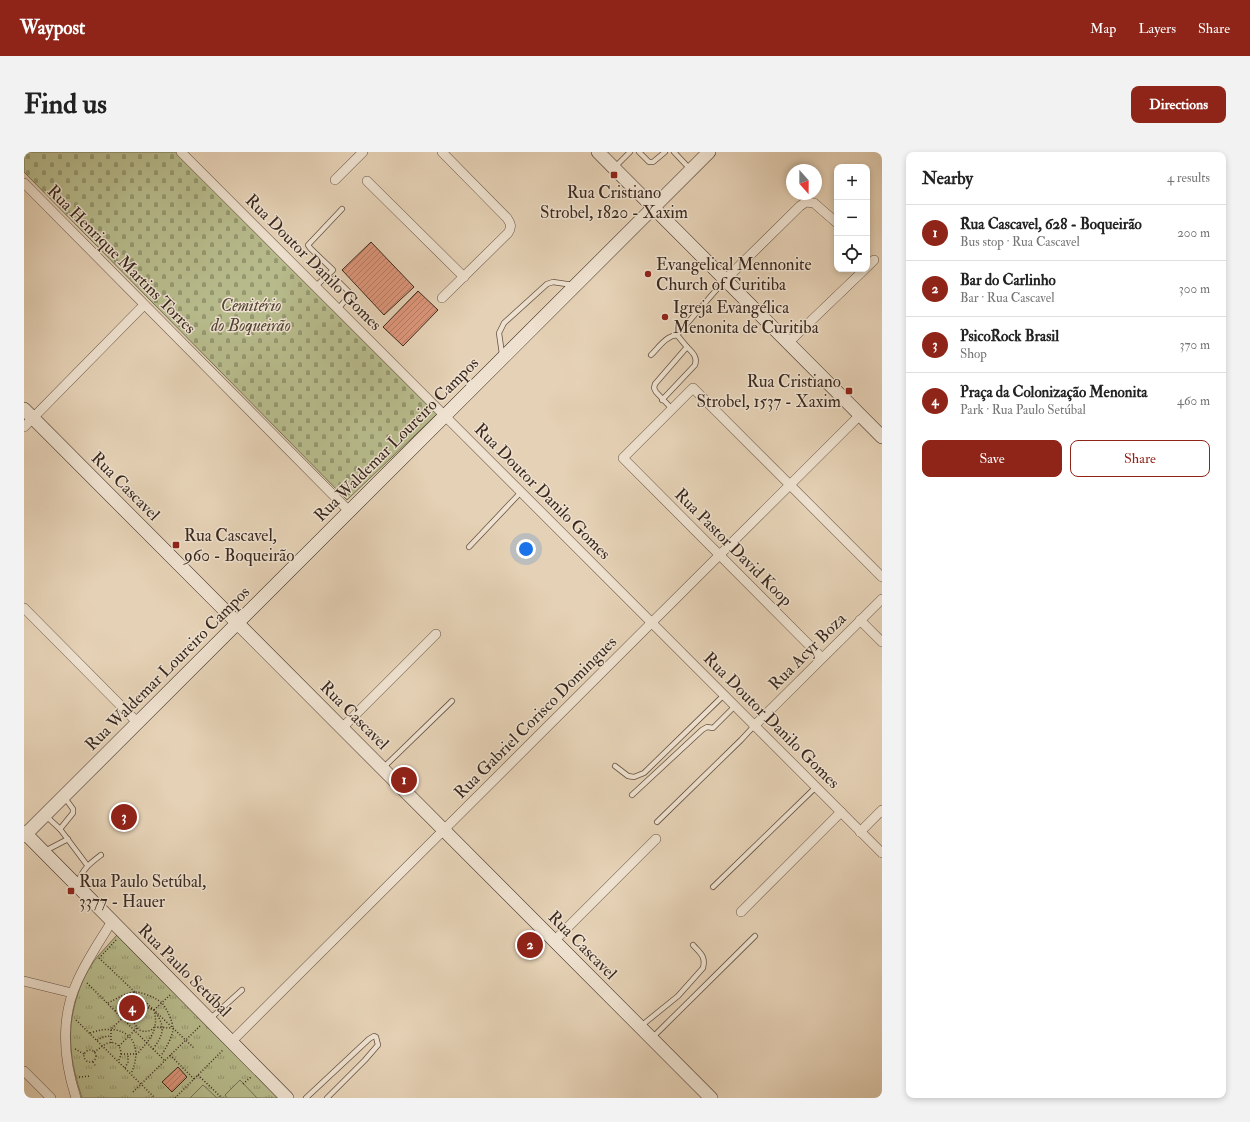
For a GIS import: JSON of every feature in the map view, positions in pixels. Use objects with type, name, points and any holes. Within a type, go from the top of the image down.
[{"type":"main road","points":[[598,152],[882,437]]},
{"type":"main road","name":"Rua Waldemar Loureiro Campos","points":[[25,834],[64,797],[709,152]]},
{"type":"main road","name":"Rua Cascavel","points":[[27,418],[237,623],[711,1098]]},
{"type":"main road","name":"Rua Paulo Setúbal","points":[[25,834],[123,932],[228,1045],[287,1098]]},
{"type":"street","name":"Rua Doutor Danilo Gomes","points":[[181,152],[882,853]]},
{"type":"street","points":[[335,180],[363,152]]},
{"type":"street","points":[[442,152],[507,218],[510,222],[511,228],[508,233],[442,298]]},
{"type":"street","points":[[367,180],[464,277]]},
{"type":"street","name":"Rua Henrique Martins Torres","points":[[24,183],[349,511]]},
{"type":"street","points":[[725,280],[800,206],[806,202],[814,203],[834,220]]},
{"type":"street","points":[[870,264],[874,260]]},
{"type":"street","points":[[788,343],[862,272]]},
{"type":"street","points":[[27,418],[144,305]]},
{"type":"street","points":[[672,409],[693,388],[882,577]]},
{"type":"street","name":"Rua Pastor David Koop","points":[[672,409],[623,458],[822,658]]},
{"type":"street","name":"Rua Gabriel Corisco Domingues","points":[[228,1045],[860,415]]},
{"type":"street","name":"Rua Acyr Boza","points":[[754,726],[882,599]]},
{"type":"street","points":[[24,608],[138,723]]},
{"type":"street","points":[[860,620],[882,642]]},
{"type":"street","points":[[342,728],[436,634]]},
{"type":"street","points":[[860,832],[882,810]]},
{"type":"street","points":[[741,912],[841,812]]},
{"type":"street","points":[[554,941],[656,839]]},
{"type":"street","points":[[76,1098],[70,1078],[65,1044],[68,1006],[80,975],[96,955],[112,921]]},
{"type":"street","points":[[24,981],[72,993]]},
{"type":"street","points":[[24,1071],[50,1098]]},
{"type":"lane","points":[[614,168],[630,152]]},
{"type":"lane","points":[[639,152],[649,162],[653,162],[665,152]]},
{"type":"lane","points":[[674,152],[691,170]]},
{"type":"lane","points":[[316,287],[333,270],[308,245],[342,210]]},
{"type":"lane","points":[[335,278],[349,292],[348,298],[338,309]]},
{"type":"lane","points":[[651,355],[667,338],[677,335],[725,280]]},
{"type":"lane","points":[[503,358],[499,333],[504,323],[547,284],[553,282],[575,286]]},
{"type":"lane","points":[[662,400],[697,361],[696,357],[677,335]]},
{"type":"lane","points":[[672,409],[662,400],[654,388],[655,384],[687,347]]},
{"type":"lane","points":[[469,547],[521,492]]},
{"type":"lane","points":[[615,766],[628,776],[634,778],[644,773],[724,695]]},
{"type":"lane","points":[[382,769],[452,701]]},
{"type":"lane","points":[[632,795],[702,730],[707,727],[713,728],[735,706]]},
{"type":"lane","points":[[657,822],[754,726]]},
{"type":"lane","points":[[713,887],[816,787]]},
{"type":"lane","points":[[60,829],[73,813],[73,809],[64,797]]},
{"type":"lane","points":[[45,815],[60,829],[87,865]]},
{"type":"lane","points":[[43,852],[68,839]]},
{"type":"lane","points":[[76,885],[87,865],[101,855]]},
{"type":"lane","points":[[651,1038],[755,936]]},
{"type":"lane","points":[[640,1027],[678,996],[703,968],[705,962],[703,957],[693,945]]},
{"type":"lane","points":[[206,1022],[242,990]]},
{"type":"lane","points":[[306,1098],[374,1036],[378,1045],[366,1060],[327,1098]]},
{"type":"path","points":[[123,932],[96,955],[194,1048]]},
{"type":"path","points":[[83,987],[85,981],[165,1061]]},
{"type":"path","points":[[134,992],[136,1010],[133,1020],[137,1028],[150,1031],[155,1026]]},
{"type":"path","points":[[108,1003],[134,992],[149,995],[162,1003],[169,1015],[173,1028],[169,1043],[161,1056]]},
{"type":"path","points":[[154,1010],[171,994]]},
{"type":"path","points":[[115,1011],[125,1005],[136,1002],[144,1004],[154,1010],[163,1028],[160,1039],[153,1049]]},
{"type":"path","points":[[111,1043],[111,1029],[128,1013],[145,1007],[154,1010]]},
{"type":"path","points":[[121,1054],[137,1054],[153,1035],[157,1022],[154,1010]]},
{"type":"path","points":[[74,1019],[155,1098]]},
{"type":"path","points":[[134,1092],[170,1055],[206,1022]]},
{"type":"path","points":[[155,1026],[173,1028]]},
{"type":"path","points":[[119,1046],[137,1028]]},
{"type":"path","points":[[90,1033],[111,1029],[121,1031],[129,1036],[135,1045],[137,1054],[135,1065],[131,1074]]},
{"type":"path","points":[[97,1040],[111,1036]]},
{"type":"path","points":[[94,1052],[111,1043],[119,1046],[122,1050],[118,1061]]},
{"type":"path","points":[[175,1098],[228,1045]]},
{"type":"path","points":[[93,1062],[86,1062],[83,1056],[85,1052],[89,1050],[94,1052]]},
{"type":"path","points":[[93,1062],[96,1058],[94,1052]]},
{"type":"path","points":[[124,1068],[128,1062],[128,1054]]},
{"type":"path","points":[[170,1055],[194,1079]]},
{"type":"path","points":[[93,1062],[96,1067]]},
{"type":"path","points":[[198,1075],[222,1098]]},
{"type":"path","points":[[243,1084],[252,1075]]},
{"type":"path","points":[[70,1078],[91,1076]]},
{"type":"green space","name":"Cemitério do Boqueirão","points":[[24,152],[177,152],[437,414],[347,500],[24,172]]},
{"type":"green space","points":[[117,935],[279,1098],[82,1098],[75,1073],[72,1054],[71,1023],[73,1011],[80,987],[91,965]]},
{"type":"green space","points":[[240,1080],[257,1098],[227,1098],[225,1095]]},
{"type":"green space","points":[[203,1085],[217,1098],[190,1098]]},
{"type":"building","points":[[371,242],[414,287],[384,315],[342,270]]},
{"type":"building","points":[[418,291],[438,310],[403,346],[383,327]]},
{"type":"building","points":[[178,1067],[187,1077],[172,1092],[162,1082]]},
{"type":"place","name":"Rua Cristiano Strobel, 1820 - Xaxim","points":[[614,175]]},
{"type":"place","name":"Evangelical Mennonite Church of Curitiba","points":[[648,274]]},
{"type":"place","name":"Igreja Evangélica Menonita de Curitiba","points":[[665,317]]},
{"type":"place","name":"Rua Cristiano Strobel, 1537 - Xaxim","points":[[849,391]]},
{"type":"place","name":"Rua Cascavel, 960 - Boqueirão","points":[[176,545]]},
{"type":"place","name":"Rua Cascavel, 628 - Boqueirão","points":[[404,780]]},
{"type":"place","name":"PsicoRock Brasil","points":[[124,817]]},
{"type":"place","name":"Rua Paulo Setúbal, 3377 - Hauer","points":[[71,891]]},
{"type":"place","name":"Bar do Carlinho","points":[[530,945]]},
{"type":"place","name":"Praça da Colonização Menonita","points":[[132,1008]]}]
